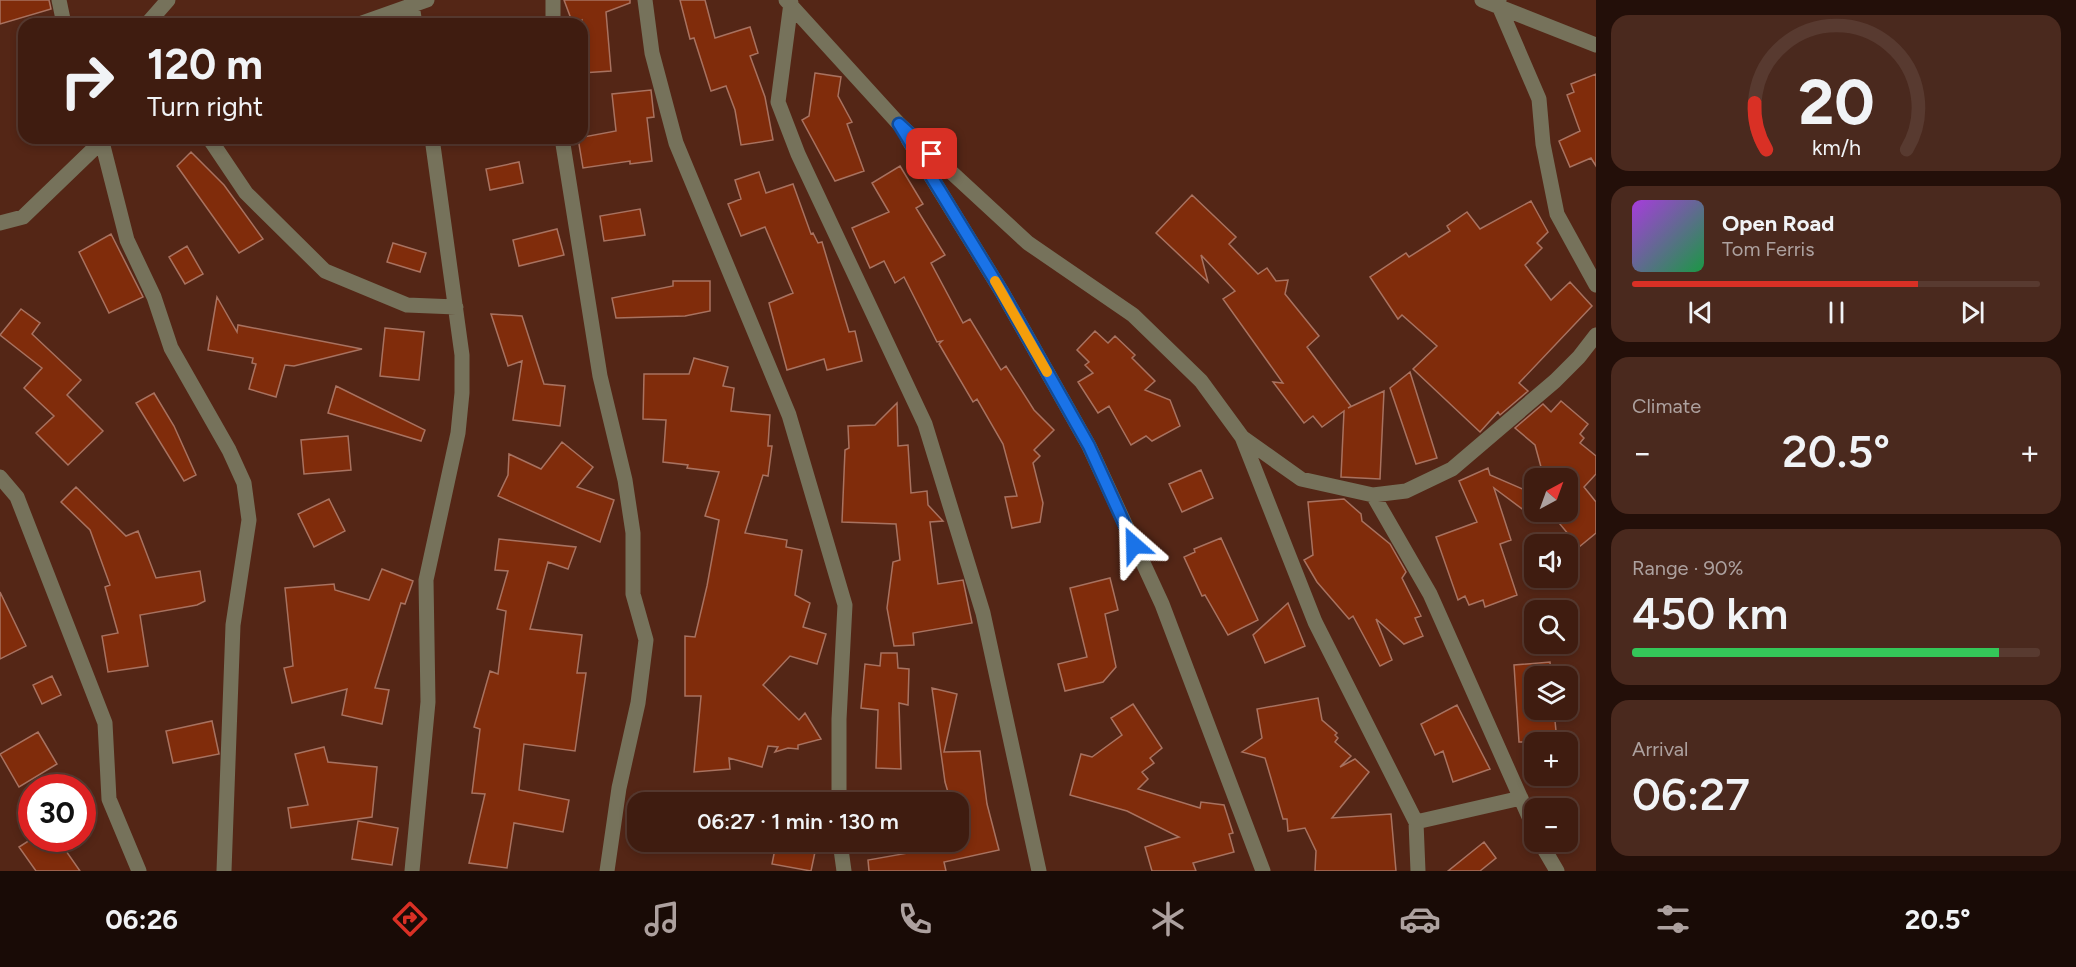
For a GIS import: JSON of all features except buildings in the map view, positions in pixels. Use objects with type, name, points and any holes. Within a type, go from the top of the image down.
[{"type":"street","points":[[59,0],[63,18]]},
{"type":"street","points":[[152,18],[168,0]]},
{"type":"street","points":[[375,18],[427,0]]},
{"type":"street","points":[[553,18],[554,0]]},
{"type":"street","points":[[645,0],[652,53],[676,143],[789,415],[845,605],[839,719],[838,792]]},
{"type":"street","points":[[1482,0],[1499,3],[1596,45]]},
{"type":"street","points":[[788,2],[899,124],[1028,243],[1133,315],[1201,381],[1242,437],[1315,622],[1416,822],[1418,871]]},
{"type":"street","points":[[788,2],[778,102],[798,154],[925,424],[983,613],[1039,871]]},
{"type":"street","points":[[1499,3],[1539,99],[1543,144],[1557,214],[1596,285]]},
{"type":"street","points":[[412,4],[414,18]]},
{"type":"street","points":[[899,124],[1002,292],[1089,446],[1162,604],[1263,871]]},
{"type":"street","points":[[0,223],[23,217],[98,144]]},
{"type":"street","points":[[104,144],[127,240],[154,297],[171,348],[229,450],[244,483],[249,520],[233,625],[224,871]]},
{"type":"street","points":[[213,144],[246,193],[324,271],[407,305],[456,307]]},
{"type":"street","points":[[412,871],[428,702],[426,580],[458,433],[462,393],[462,355],[433,144]]},
{"type":"street","points":[[563,144],[600,376],[625,480],[633,533],[633,594],[646,640],[638,703],[619,788],[607,871]]},
{"type":"street","points":[[1242,437],[1301,479],[1373,495],[1406,491],[1452,469],[1555,381],[1580,357],[1596,335]]},
{"type":"street","points":[[0,477],[17,497],[105,723],[109,799],[139,871]]},
{"type":"street","points":[[1373,495],[1431,594],[1524,805]]},
{"type":"street","points":[[1416,822],[1521,798]]},
{"type":"street","points":[[841,852],[844,871]]},
{"type":"street","points":[[1546,852],[1557,871]]},
{"type":"slow traffic","points":[[995,281],[1047,372]]},
{"type":"route","points":[[932,154],[899,124],[1002,292],[1089,446],[1134,545]]}]
